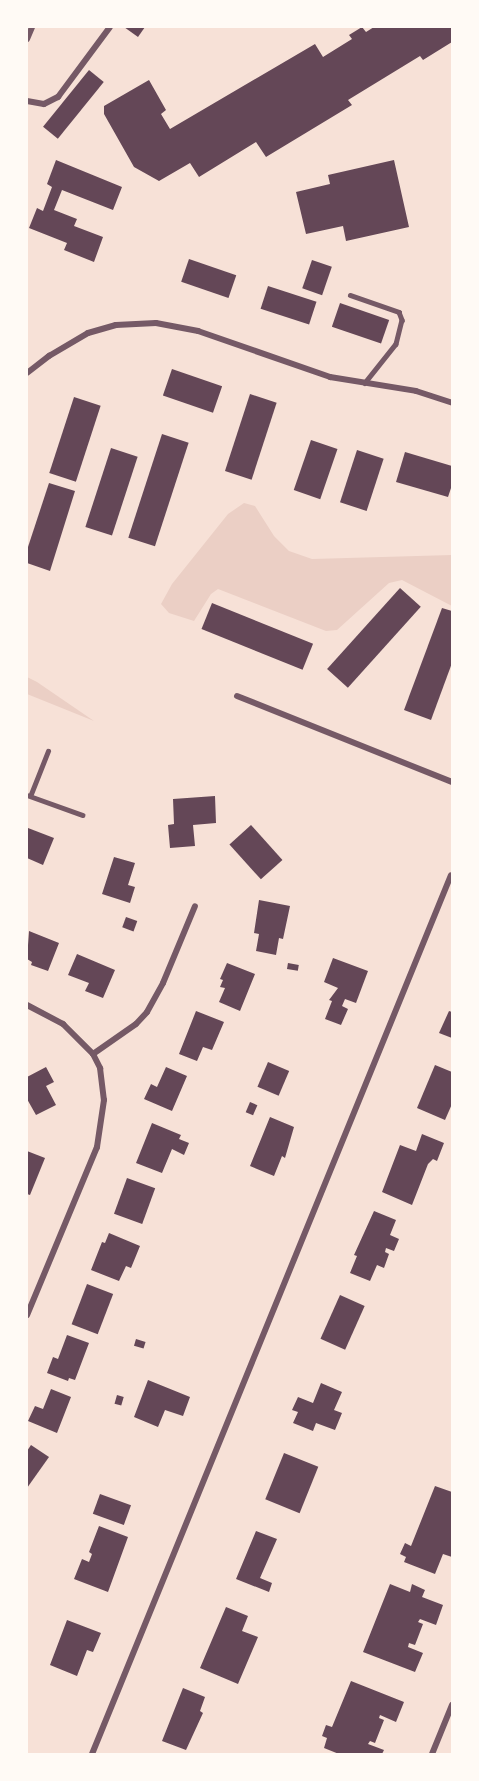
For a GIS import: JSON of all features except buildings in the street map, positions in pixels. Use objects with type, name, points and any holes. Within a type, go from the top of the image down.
[{"type":"street","points":[[27,39],[32,27]]},
{"type":"street","points":[[27,101],[44,104],[58,97],[110,27]]},
{"type":"street","points":[[27,373],[49,356],[88,333],[116,325],[156,323],[198,331],[330,377],[416,391],[452,403]]},
{"type":"street","points":[[237,696],[452,782]]},
{"type":"street","points":[[92,1754],[451,875]]},
{"type":"street","points":[[93,1054],[136,1024],[147,1011],[163,983],[195,906]]},
{"type":"street","points":[[27,1005],[63,1024],[93,1054],[99,1068],[104,1100],[100,1136],[27,1315]]},
{"type":"street","points":[[432,1754],[452,1705]]},
{"type":"lane","points":[[350,295],[399,312],[402,320],[396,344],[365,383]]},
{"type":"lane","points":[[48,751],[29,795],[83,814]]},
{"type":"shaded area","points":[[244,503],[255,506],[274,536],[289,551],[312,559],[452,555],[452,606],[402,580],[389,583],[337,630],[326,631],[218,589],[211,594],[194,621],[169,613],[161,604],[172,584],[228,514]]},
{"type":"shaded area","points":[[27,677],[37,682],[94,721],[27,694]]}]
